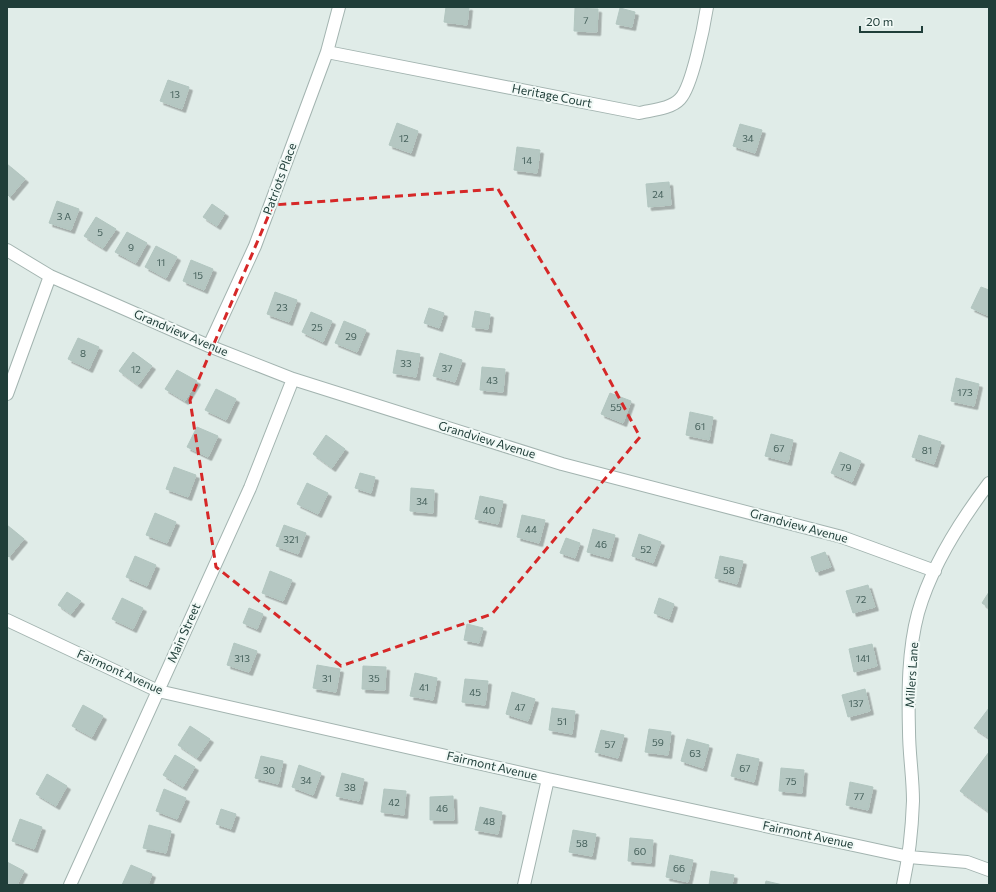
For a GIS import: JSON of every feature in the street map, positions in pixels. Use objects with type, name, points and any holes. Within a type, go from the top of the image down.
[{"type":"street","name":"Patriots Place","points":[[209,346],[255,246],[327,52],[339,7]]},
{"type":"street","name":"Heritage Court","points":[[327,52],[639,113],[665,107],[679,101],[685,92],[703,32],[707,7]]},
{"type":"street","name":"Grandview Avenue","points":[[7,250],[50,276],[209,346],[293,379],[562,464],[842,537],[935,571]]},
{"type":"street","points":[[7,394],[50,276]]},
{"type":"street","name":"Main Street","points":[[70,885],[250,488],[293,379]]},
{"type":"street","name":"Millers Lane","points":[[903,885],[909,857],[913,800],[909,732],[910,661],[918,613],[935,571],[967,513],[989,482]]},
{"type":"street","name":"Fairmont Avenue","points":[[7,620],[158,691],[548,779],[909,857],[967,862],[989,870]]},
{"type":"street","points":[[524,885],[548,779]]},
{"type":"highlighted area","points":[[498,189],[585,334],[640,437],[492,614],[341,666],[216,567],[190,400],[273,205]]},
{"type":"building","points":[[446,7],[469,7],[467,25],[444,22]]},
{"type":"building","points":[[575,8],[598,9],[597,32],[574,31]]},
{"type":"building","points":[[620,8],[635,12],[632,27],[616,24]]},
{"type":"building","points":[[168,80],[189,87],[182,109],[160,101]]},
{"type":"building","points":[[397,123],[418,131],[411,153],[389,145]]},
{"type":"building","points":[[740,124],[762,130],[755,153],[733,146]]},
{"type":"building","points":[[517,147],[540,150],[537,173],[514,170]]},
{"type":"building","points":[[7,164],[25,179],[10,197],[7,194]]},
{"type":"building","points":[[669,182],[671,205],[648,207],[646,184]]},
{"type":"building","points":[[57,201],[79,209],[71,230],[49,223]]},
{"type":"building","points":[[212,204],[225,213],[217,226],[203,217]]},
{"type":"building","points":[[96,217],[116,229],[103,248],[84,236]]},
{"type":"building","points":[[127,232],[147,243],[136,263],[115,252]]},
{"type":"building","points":[[156,246],[177,257],[166,278],[145,267]]},
{"type":"building","points":[[191,260],[213,269],[204,290],[183,281]]},
{"type":"building","points":[[981,287],[989,290],[989,316],[971,308]]},
{"type":"building","points":[[275,292],[297,300],[289,322],[267,314]]},
{"type":"building","points":[[429,308],[444,313],[439,328],[424,323]]},
{"type":"building","points":[[475,311],[490,314],[488,329],[472,327]]},
{"type":"building","points":[[311,312],[332,321],[323,342],[302,332]]},
{"type":"building","points":[[344,321],[366,330],[357,352],[335,343]]},
{"type":"building","points":[[78,338],[99,347],[89,369],[68,359]]},
{"type":"building","points":[[397,350],[420,354],[416,377],[393,373]]},
{"type":"building","points":[[133,352],[152,366],[138,385],[119,371]]},
{"type":"building","points":[[440,353],[462,360],[455,382],[433,376]]},
{"type":"building","points":[[482,367],[505,369],[503,392],[480,390]]},
{"type":"building","points":[[177,370],[197,381],[185,401],[165,389]]},
{"type":"building","points":[[956,378],[979,384],[974,406],[951,401]]},
{"type":"building","points":[[216,389],[236,399],[226,420],[205,410]]},
{"type":"building","points":[[610,393],[631,401],[623,423],[601,414]]},
{"type":"building","points":[[690,412],[713,417],[709,440],[686,435]]},
{"type":"building","points":[[197,427],[218,436],[208,457],[187,447]]},
{"type":"building","points":[[771,434],[793,440],[788,462],[765,456]]},
{"type":"building","points":[[326,435],[345,449],[332,468],[313,454]]},
{"type":"building","points":[[919,435],[941,442],[934,464],[912,457]]},
{"type":"building","points":[[840,452],[861,461],[852,482],[831,473]]},
{"type":"building","points":[[174,467],[196,475],[188,497],[166,489]]},
{"type":"building","points":[[360,473],[375,477],[371,493],[355,488]]},
{"type":"building","points":[[307,483],[328,493],[318,514],[297,504]]},
{"type":"building","points":[[411,488],[434,490],[433,513],[410,511]]},
{"type":"building","points":[[480,496],[503,501],[498,524],[475,519]]},
{"type":"building","points":[[155,513],[176,522],[167,543],[146,535]]},
{"type":"building","points":[[522,515],[545,520],[539,543],[517,537]]},
{"type":"building","points":[[7,525],[24,539],[9,557],[7,555]]},
{"type":"building","points":[[284,525],[306,533],[298,554],[276,546]]},
{"type":"building","points":[[593,529],[615,535],[609,558],[587,552]]},
{"type":"building","points":[[639,534],[661,542],[653,563],[632,556]]},
{"type":"building","points":[[566,538],[580,543],[575,558],[560,553]]},
{"type":"building","points":[[825,552],[831,567],[816,572],[811,557]]},
{"type":"building","points":[[135,556],[156,565],[147,586],[126,577]]},
{"type":"building","points":[[720,556],[743,561],[737,584],[715,578]]},
{"type":"building","points":[[270,571],[292,580],[283,601],[262,593]]},
{"type":"building","points":[[868,585],[875,607],[853,613],[846,591]]},
{"type":"building","points":[[67,592],[81,601],[71,614],[58,605]]},
{"type":"building","points":[[989,592],[989,608],[982,603]]},
{"type":"building","points":[[122,598],[143,608],[133,629],[112,619]]},
{"type":"building","points":[[659,598],[674,604],[669,619],[654,613]]},
{"type":"building","points":[[249,608],[263,614],[257,629],[243,623]]},
{"type":"building","points":[[467,624],[483,628],[479,643],[464,640]]},
{"type":"building","points":[[234,643],[257,651],[249,672],[227,665]]},
{"type":"building","points":[[872,644],[877,666],[854,672],[849,649]]},
{"type":"building","points":[[317,665],[340,669],[336,692],[313,688]]},
{"type":"building","points":[[363,666],[386,667],[385,690],[362,689]]},
{"type":"building","points":[[415,673],[437,678],[433,700],[410,696]]},
{"type":"building","points":[[465,679],[488,681],[485,705],[462,702]]},
{"type":"building","points":[[865,689],[870,711],[848,717],[842,695]]},
{"type":"building","points":[[512,692],[535,699],[528,721],[506,714]]},
{"type":"building","points":[[83,705],[103,716],[92,737],[72,726]]},
{"type":"building","points":[[552,708],[575,711],[572,734],[549,730]]},
{"type":"building","points":[[989,708],[989,738],[974,728]]},
{"type":"building","points":[[190,726],[210,739],[197,758],[178,745]]},
{"type":"building","points":[[649,729],[671,732],[668,755],[645,752]]},
{"type":"building","points":[[601,730],[624,735],[618,758],[595,752]]},
{"type":"building","points":[[687,739],[709,745],[703,768],[681,761]]},
{"type":"building","points":[[989,752],[989,812],[960,791]]},
{"type":"building","points":[[737,754],[759,759],[754,782],[731,776]]},
{"type":"building","points":[[175,755],[195,767],[183,787],[163,775]]},
{"type":"building","points":[[261,756],[283,761],[278,784],[255,778]]},
{"type":"building","points":[[299,765],[321,773],[313,795],[292,787]]},
{"type":"building","points":[[781,768],[804,770],[802,793],[779,791]]},
{"type":"building","points":[[342,773],[364,779],[359,801],[336,796]]},
{"type":"building","points":[[47,774],[67,786],[56,806],[36,794]]},
{"type":"building","points":[[850,782],[873,787],[868,810],[846,805]]},
{"type":"building","points":[[164,789],[186,798],[177,819],[156,811]]},
{"type":"building","points":[[384,789],[406,791],[404,815],[381,812]]},
{"type":"building","points":[[453,796],[454,820],[430,820],[430,797]]},
{"type":"building","points":[[480,807],[502,812],[498,834],[475,830]]},
{"type":"building","points":[[221,809],[236,814],[231,829],[216,824]]},
{"type":"building","points":[[20,819],[42,827],[34,849],[12,841]]},
{"type":"building","points":[[149,825],[171,831],[166,853],[143,848]]},
{"type":"building","points":[[573,830],[596,834],[592,856],[569,852]]},
{"type":"building","points":[[630,838],[653,840],[651,863],[628,861]]},
{"type":"building","points":[[670,855],[693,860],[688,882],[666,877]]},
{"type":"building","points":[[7,862],[24,871],[17,885],[7,885]]},
{"type":"building","points":[[131,865],[152,874],[148,885],[122,885]]},
{"type":"building","points":[[711,871],[734,875],[732,885],[709,885]]},
{"type":"building","points":[[766,881],[783,885],[765,885]]}]
